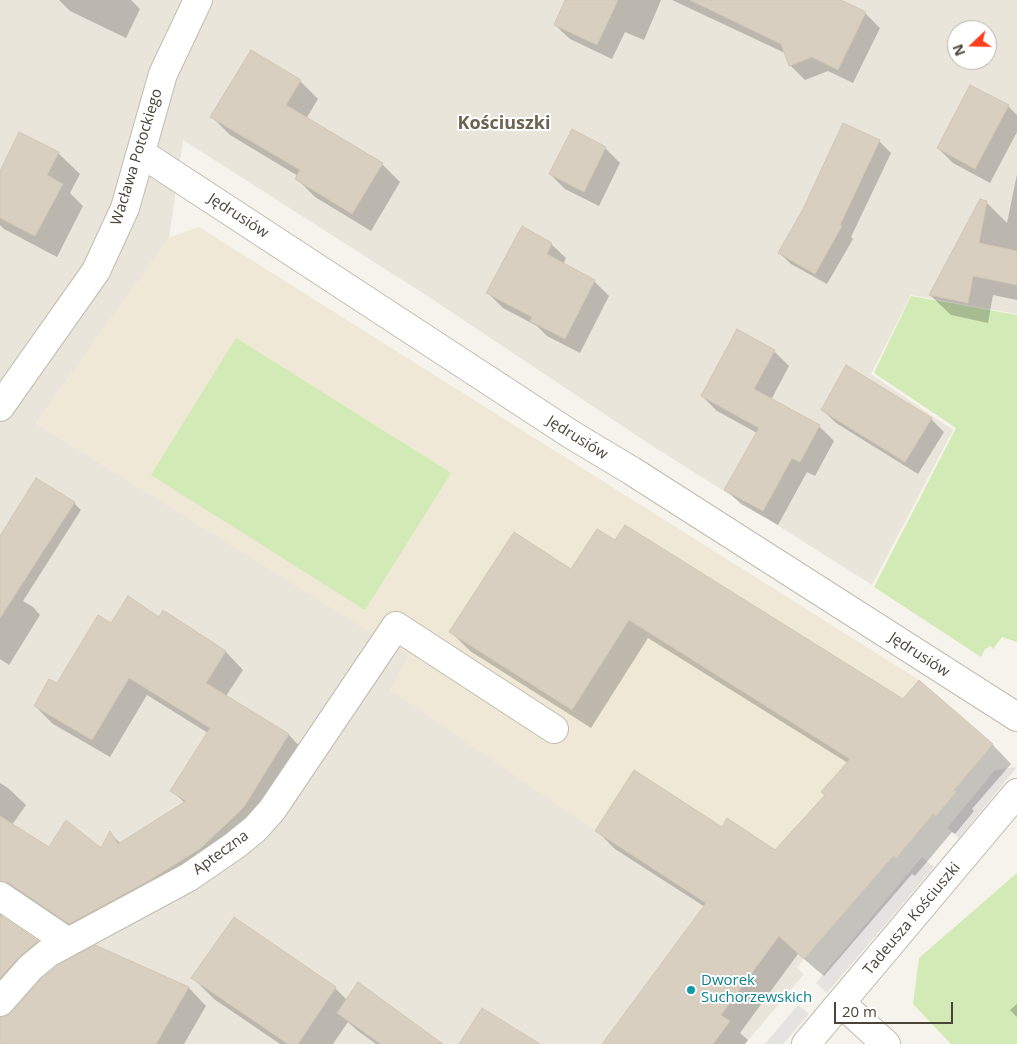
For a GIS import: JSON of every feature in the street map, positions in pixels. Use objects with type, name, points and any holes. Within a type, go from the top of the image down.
[{"type":"street","name":"Wacława Potockiego","points":[[0,407],[96,271],[124,208],[163,74],[198,0]]},
{"type":"street","name":"Jędrusiów","points":[[141,153],[572,435],[1017,717]]},
{"type":"street","name":"Apteczna","points":[[0,1002],[30,968],[48,953],[188,877],[234,846],[255,829],[272,810],[396,626],[554,730]]},
{"type":"street","name":"Tadeusza Kościuszki","points":[[806,1044],[1017,793]]},
{"type":"street","points":[[0,896],[68,942]]},
{"type":"street","points":[[841,1003],[886,1044]]},
{"type":"shaded area","points":[[0,0],[1017,0],[1017,314],[911,295],[871,374],[953,430],[872,585],[651,445],[432,299],[183,140],[169,238],[36,423],[409,656],[390,690],[734,897],[804,959],[797,968],[804,974],[745,1044],[0,1044]]},
{"type":"shaded area","points":[[199,227],[919,680],[993,744],[954,790],[956,792],[936,816],[933,814],[896,858],[892,856],[804,959],[734,897],[595,831],[390,690],[408,656],[36,423],[168,238]]},
{"type":"shaded area","points":[[1017,767],[959,838],[947,828],[995,770]]},
{"type":"shaded area","points":[[922,857],[934,867],[827,993],[816,983]]},
{"type":"shaded area","points":[[798,1005],[809,1014],[783,1044],[765,1044]]},
{"type":"green space","points":[[911,296],[1017,315],[1017,642],[1002,637],[993,649],[991,646],[985,649],[981,657],[874,587],[956,428],[874,373]]},
{"type":"green space","points":[[236,338],[451,473],[365,610],[151,475]]},
{"type":"green space","points":[[1017,873],[1017,1044],[951,1044],[913,1004],[919,958]]},
{"type":"building","points":[[565,0],[618,0],[597,45],[554,25]]},
{"type":"building","points":[[690,0],[841,0],[866,12],[838,70],[812,57],[789,66],[781,44]]},
{"type":"building","points":[[251,50],[301,80],[286,105],[383,163],[352,214],[295,179],[300,170],[210,117]]},
{"type":"building","points":[[970,85],[1009,105],[975,169],[937,148]]},
{"type":"building","points":[[843,123],[880,140],[840,225],[842,226],[815,274],[778,253],[803,209]]},
{"type":"building","points":[[572,129],[606,147],[584,192],[549,174]]},
{"type":"building","points":[[19,132],[59,152],[47,175],[63,184],[35,236],[0,218],[0,171]]},
{"type":"building","points":[[980,199],[987,201],[979,243],[1017,251],[1017,285],[973,276],[968,303],[929,295]]},
{"type":"building","points":[[522,226],[552,243],[547,254],[595,280],[565,339],[530,321],[532,317],[486,293]]},
{"type":"building","points":[[737,329],[775,350],[754,389],[820,425],[800,462],[792,458],[763,511],[724,490],[759,428],[701,396]]},
{"type":"building","points":[[846,365],[932,418],[905,462],[821,410]]},
{"type":"building","points":[[36,478],[75,502],[0,618],[0,536]]},
{"type":"building","points":[[625,525],[903,699],[919,680],[993,744],[954,790],[956,792],[936,816],[933,814],[896,858],[893,856],[804,959],[779,936],[721,1015],[730,1021],[713,1044],[602,1044],[706,903],[595,831],[634,770],[722,827],[727,818],[775,850],[825,795],[821,792],[850,759],[629,620],[572,710],[449,632],[514,532],[571,569],[597,529],[615,540]]},
{"type":"building","points":[[128,596],[159,617],[163,610],[226,651],[206,683],[289,734],[244,807],[201,848],[150,880],[69,924],[9,883],[0,881],[0,816],[49,847],[66,820],[101,848],[110,831],[118,844],[186,801],[170,791],[210,728],[129,678],[92,740],[34,706],[49,679],[57,683],[98,615],[111,623]]},
{"type":"building","points":[[0,915],[38,941],[20,956],[0,978]]},
{"type":"building","points":[[234,917],[336,987],[298,1044],[288,1044],[191,978]]},
{"type":"building","points":[[95,945],[189,987],[156,1044],[0,1044],[0,1017],[5,1017],[12,1012],[41,979],[57,966]]},
{"type":"building","points":[[358,982],[443,1044],[381,1044],[337,1013]]},
{"type":"building","points":[[482,1008],[540,1044],[459,1044]]},
{"type":"place","name":"Dworek Suchorzewskich","points":[[691,990]]},
{"type":"district","name":"Kościuszki","points":[[504,124]]}]
